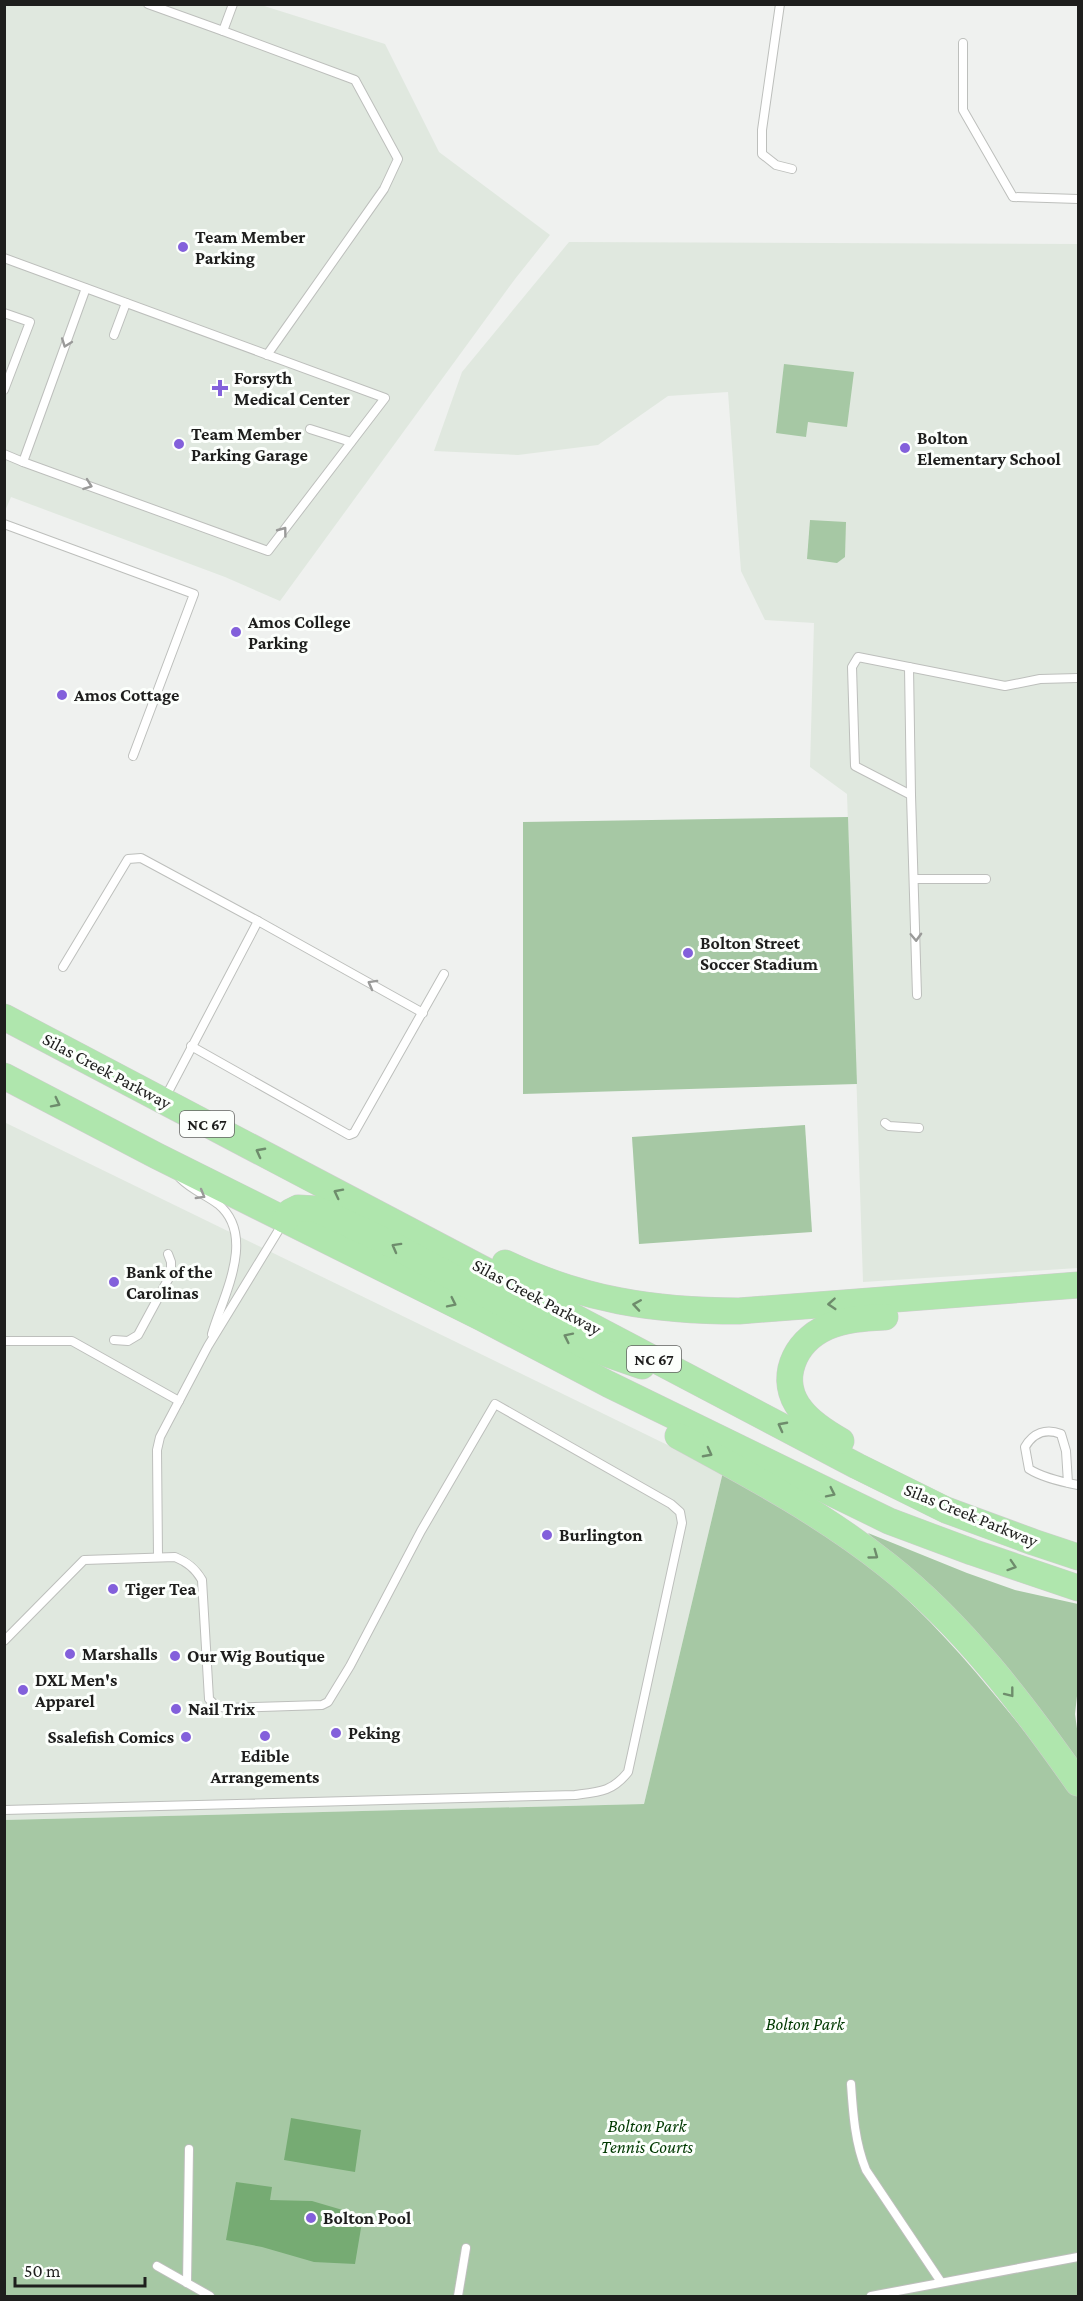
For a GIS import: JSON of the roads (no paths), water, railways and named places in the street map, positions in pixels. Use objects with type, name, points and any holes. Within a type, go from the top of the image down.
[{"type":"main road","name":"Silas Creek Parkway","points":[[4,1017],[946,1510],[1078,1557]]},
{"type":"main road","name":"Silas Creek Parkway","points":[[4,1076],[608,1384],[889,1521],[1078,1588]]},
{"type":"main road","points":[[364,1206],[448,1234],[523,1271],[559,1285],[595,1297],[651,1307],[694,1311],[739,1311],[1078,1285]]},
{"type":"main road","points":[[285,1220],[294,1210],[307,1207],[316,1209],[385,1241],[531,1319],[593,1349],[635,1365],[683,1374]]},
{"type":"main road","points":[[946,1510],[916,1481],[838,1439],[802,1412],[795,1401],[790,1382],[790,1372],[795,1355],[806,1341],[820,1331],[836,1324],[856,1320],[1078,1300]]},
{"type":"main road","points":[[608,1384],[652,1423],[768,1485],[843,1532],[888,1565],[968,1640],[1078,1783]]},
{"type":"lane","points":[[148,4],[355,80],[398,159],[384,189],[267,355]]},
{"type":"lane","points":[[223,31],[233,4]]},
{"type":"lane","points":[[780,4],[762,130],[762,154],[776,165],[792,169]]},
{"type":"lane","points":[[963,43],[963,110],[1014,197],[1078,199]]},
{"type":"lane","points":[[4,258],[385,398],[268,551],[4,454]]},
{"type":"lane","points":[[24,462],[86,288]]},
{"type":"lane","points":[[114,335],[126,303]]},
{"type":"lane","points":[[4,313],[30,322],[4,390]]},
{"type":"lane","points":[[310,429],[351,442]]},
{"type":"lane","points":[[4,524],[194,594],[132,756]]},
{"type":"lane","points":[[911,795],[855,766],[852,667],[858,657],[1005,686],[1040,679],[1078,678]]},
{"type":"lane","points":[[909,667],[917,995]]},
{"type":"lane","points":[[63,967],[128,859],[141,858],[423,1013]]},
{"type":"lane","points":[[914,879],[986,879]]},
{"type":"lane","points":[[163,1101],[258,921]]},
{"type":"lane","points":[[191,1046],[345,1135],[349,1135],[354,1133],[444,974]]},
{"type":"lane","points":[[885,1123],[889,1126],[919,1128]]},
{"type":"lane","points":[[157,1156],[192,1190],[218,1205],[234,1228],[236,1253],[234,1267],[208,1346]]},
{"type":"lane","points":[[158,1556],[157,1450],[165,1425],[208,1346],[285,1220]]},
{"type":"lane","points":[[114,1340],[128,1341],[138,1335],[171,1274],[168,1254]]},
{"type":"lane","points":[[4,1341],[72,1341],[179,1401]]},
{"type":"lane","points":[[4,1641],[84,1560],[175,1557],[197,1570],[202,1580],[209,1699],[216,1706],[226,1708],[322,1705],[328,1702],[350,1666],[421,1531],[495,1404],[671,1504],[680,1512],[682,1523],[628,1772],[617,1785],[596,1793],[575,1795],[4,1810]]},
{"type":"lane","points":[[1068,1483],[1066,1451],[1061,1434],[1047,1431],[1036,1434],[1025,1447],[1029,1469],[1037,1474],[1068,1483],[1078,1485]]},
{"type":"lane","points":[[851,2084],[855,2134],[866,2170],[941,2282]]},
{"type":"lane","points":[[187,2283],[189,2149]]},
{"type":"lane","points":[[458,2296],[465,2248]]},
{"type":"lane","points":[[871,2296],[1078,2257]]},
{"type":"lane","points":[[157,2266],[210,2296]]},
{"type":"place","name":"Team Member Parking","points":[[183,247]]},
{"type":"place","name":"Forsyth Medical Center","points":[[220,388]]},
{"type":"place","name":"Team Member Parking Garage","points":[[179,444]]},
{"type":"place","name":"Bolton Elementary School","points":[[905,448]]},
{"type":"place","name":"Amos College Parking","points":[[236,632]]},
{"type":"place","name":"Amos Cottage","points":[[62,695]]},
{"type":"place","name":"Bolton Street Soccer Stadium","points":[[688,953]]},
{"type":"place","name":"Bank of the Carolinas","points":[[114,1282]]},
{"type":"place","name":"Burlington","points":[[547,1535]]},
{"type":"place","name":"Tiger Tea","points":[[113,1589]]},
{"type":"place","name":"Marshalls","points":[[70,1654]]},
{"type":"place","name":"Our Wig Boutique","points":[[175,1656]]},
{"type":"place","name":"DXL Men's Apparel","points":[[23,1690]]},
{"type":"place","name":"Nail Trix","points":[[176,1709]]},
{"type":"place","name":"Peking","points":[[336,1733]]},
{"type":"place","name":"Edible Arrangements","points":[[265,1736]]},
{"type":"place","name":"Ssalefish Comics","points":[[186,1737]]},
{"type":"place","name":"Bolton Pool","points":[[311,2218]]},
{"type":"park label","name":"Bolton Park","points":[[805,2024]]},
{"type":"park label","name":"Bolton Park Tennis Courts","points":[[647,2136]]}]
